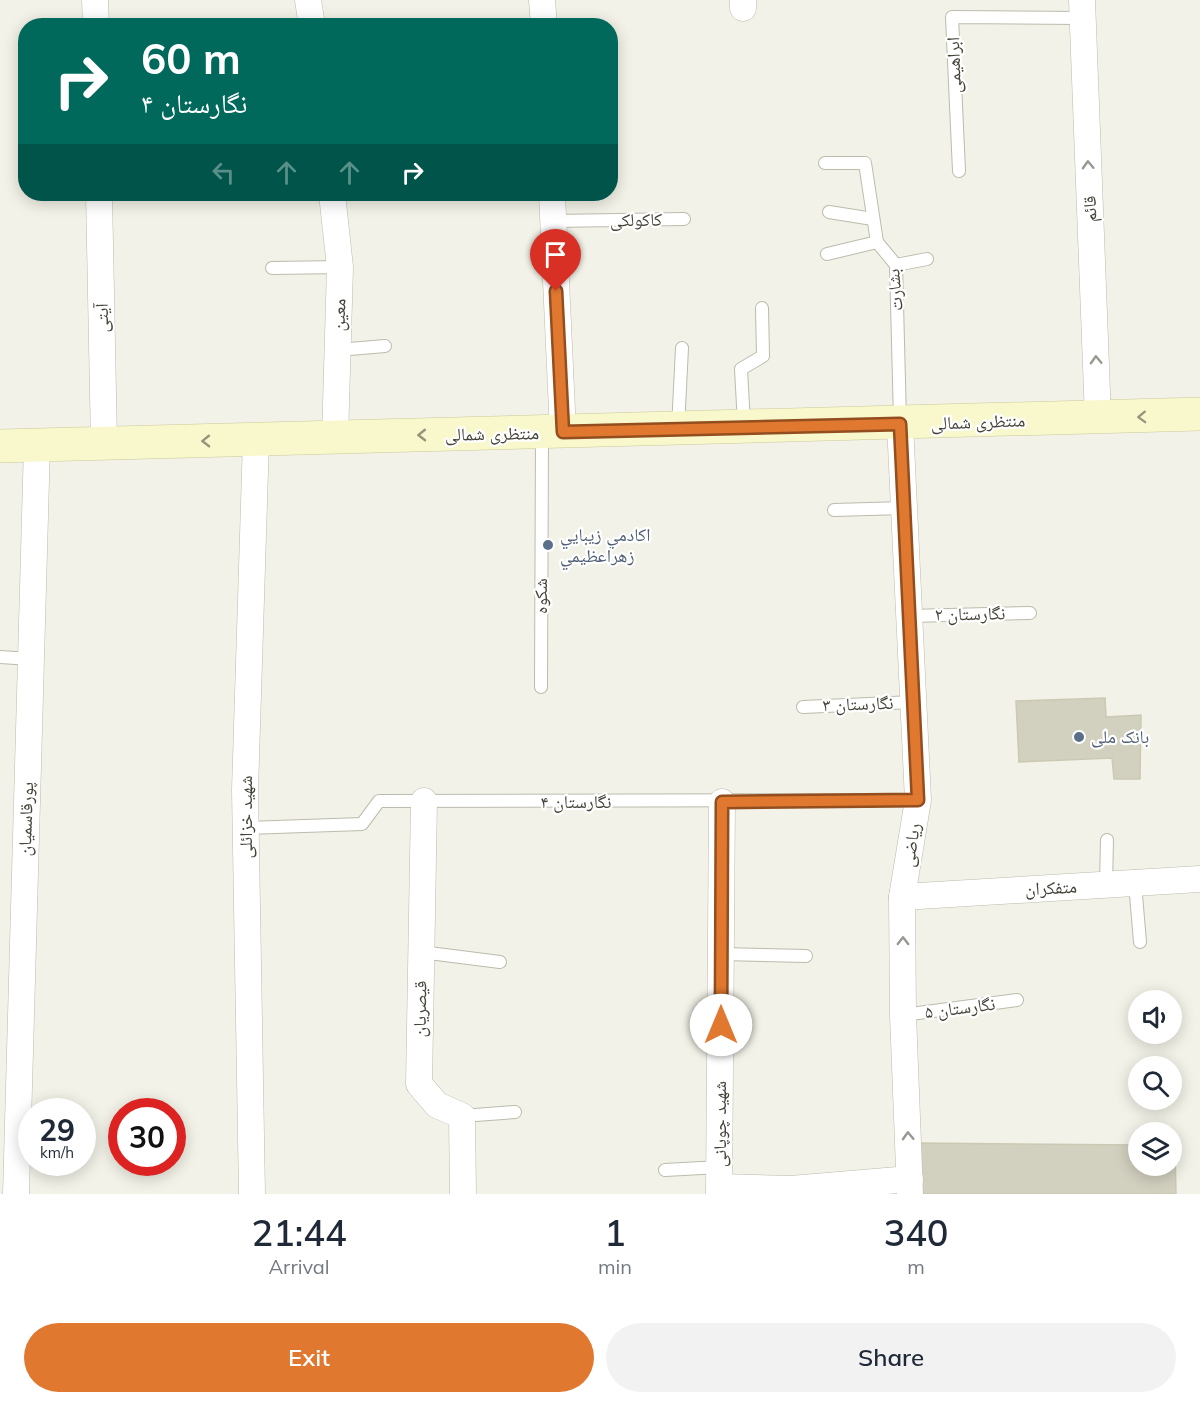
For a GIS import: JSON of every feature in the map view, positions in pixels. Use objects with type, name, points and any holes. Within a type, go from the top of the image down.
[{"type":"main road","name":"منتظری شمالی","points":[[0,446],[900,424],[1200,414]]},
{"type":"street","points":[[95,0],[96,18]]},
{"type":"street","points":[[308,0],[311,18]]},
{"type":"street","points":[[543,0],[544,18]]},
{"type":"street","name":"قائم","points":[[1082,9],[1098,418]]},
{"type":"street","name":"آیتی","points":[[99,201],[104,443]]},
{"type":"street","name":"معین","points":[[333,201],[340,267],[335,438]]},
{"type":"street","points":[[552,201],[552,432]]},
{"type":"street","name":"ریاضی","points":[[900,424],[918,800],[902,897],[903,1015],[910,1186]]},
{"type":"street","name":"شهید خزائلی","points":[[252,1194],[246,828],[256,440]]},
{"type":"street","name":"پورقاسمیان","points":[[16,1194],[8,1167],[31,659],[37,445]]},
{"type":"street","name":"قیصریان","points":[[424,801],[419,1084],[437,1105],[462,1116]]},
{"type":"street","name":"شهید چوپانی","points":[[720,1183],[722,802]]},
{"type":"street","name":"متفکران","points":[[902,897],[1200,879]]},
{"type":"street","points":[[462,1116],[463,1194]]},
{"type":"street","points":[[720,1183],[791,1189],[910,1186]]},
{"type":"lane","name":"ابراهیمی","points":[[959,171],[952,17],[1082,9]]},
{"type":"lane","name":"بشارت","points":[[825,163],[865,163],[877,242],[896,265],[900,424]]},
{"type":"lane","points":[[829,212],[873,219]]},
{"type":"lane","name":"کاکولکی","points":[[553,221],[684,219]]},
{"type":"lane","points":[[826,254],[877,242]]},
{"type":"lane","points":[[896,265],[927,259]]},
{"type":"lane","points":[[272,268],[340,267]]},
{"type":"lane","points":[[744,428],[741,369],[763,356],[762,308]]},
{"type":"lane","points":[[338,350],[385,346]]},
{"type":"lane","points":[[678,429],[682,348]]},
{"type":"lane","name":"شکوه","points":[[541,687],[552,432]]},
{"type":"lane","points":[[834,510],[904,508]]},
{"type":"lane","name":"نگارستان ۲","points":[[909,616],[1030,613]]},
{"type":"lane","points":[[0,657],[31,659]]},
{"type":"lane","name":"نگارستان ۳","points":[[803,707],[913,702]]},
{"type":"lane","name":"نگارستان ۴","points":[[246,828],[362,824],[379,801],[918,800]]},
{"type":"lane","points":[[1106,885],[1107,840]]},
{"type":"lane","points":[[1135,883],[1140,942]]},
{"type":"lane","points":[[421,952],[500,962]]},
{"type":"lane","points":[[721,954],[806,956]]},
{"type":"lane","name":"نگارستان ۵","points":[[903,1015],[1017,1000]]},
{"type":"lane","points":[[462,1116],[515,1112]]},
{"type":"lane","points":[[665,1170],[720,1183]]},
{"type":"building","name":"بانک ملی","points":[[1105,698],[1106,717],[1141,715],[1140,779],[1114,779],[1112,758],[1019,762],[1016,701]]},
{"type":"building","points":[[918,1143],[1128,1145],[1128,1176],[1176,1176],[1176,1194],[920,1194]]},
{"type":"place","name":"اكادمي زيبايي زهراعظيمي","points":[[548,545]]},
{"type":"place","name":"بانک ملی","points":[[1079,737]]},
{"type":"route","points":[[556,291],[563,432],[900,424],[918,800],[722,802],[721,1025]]}]
